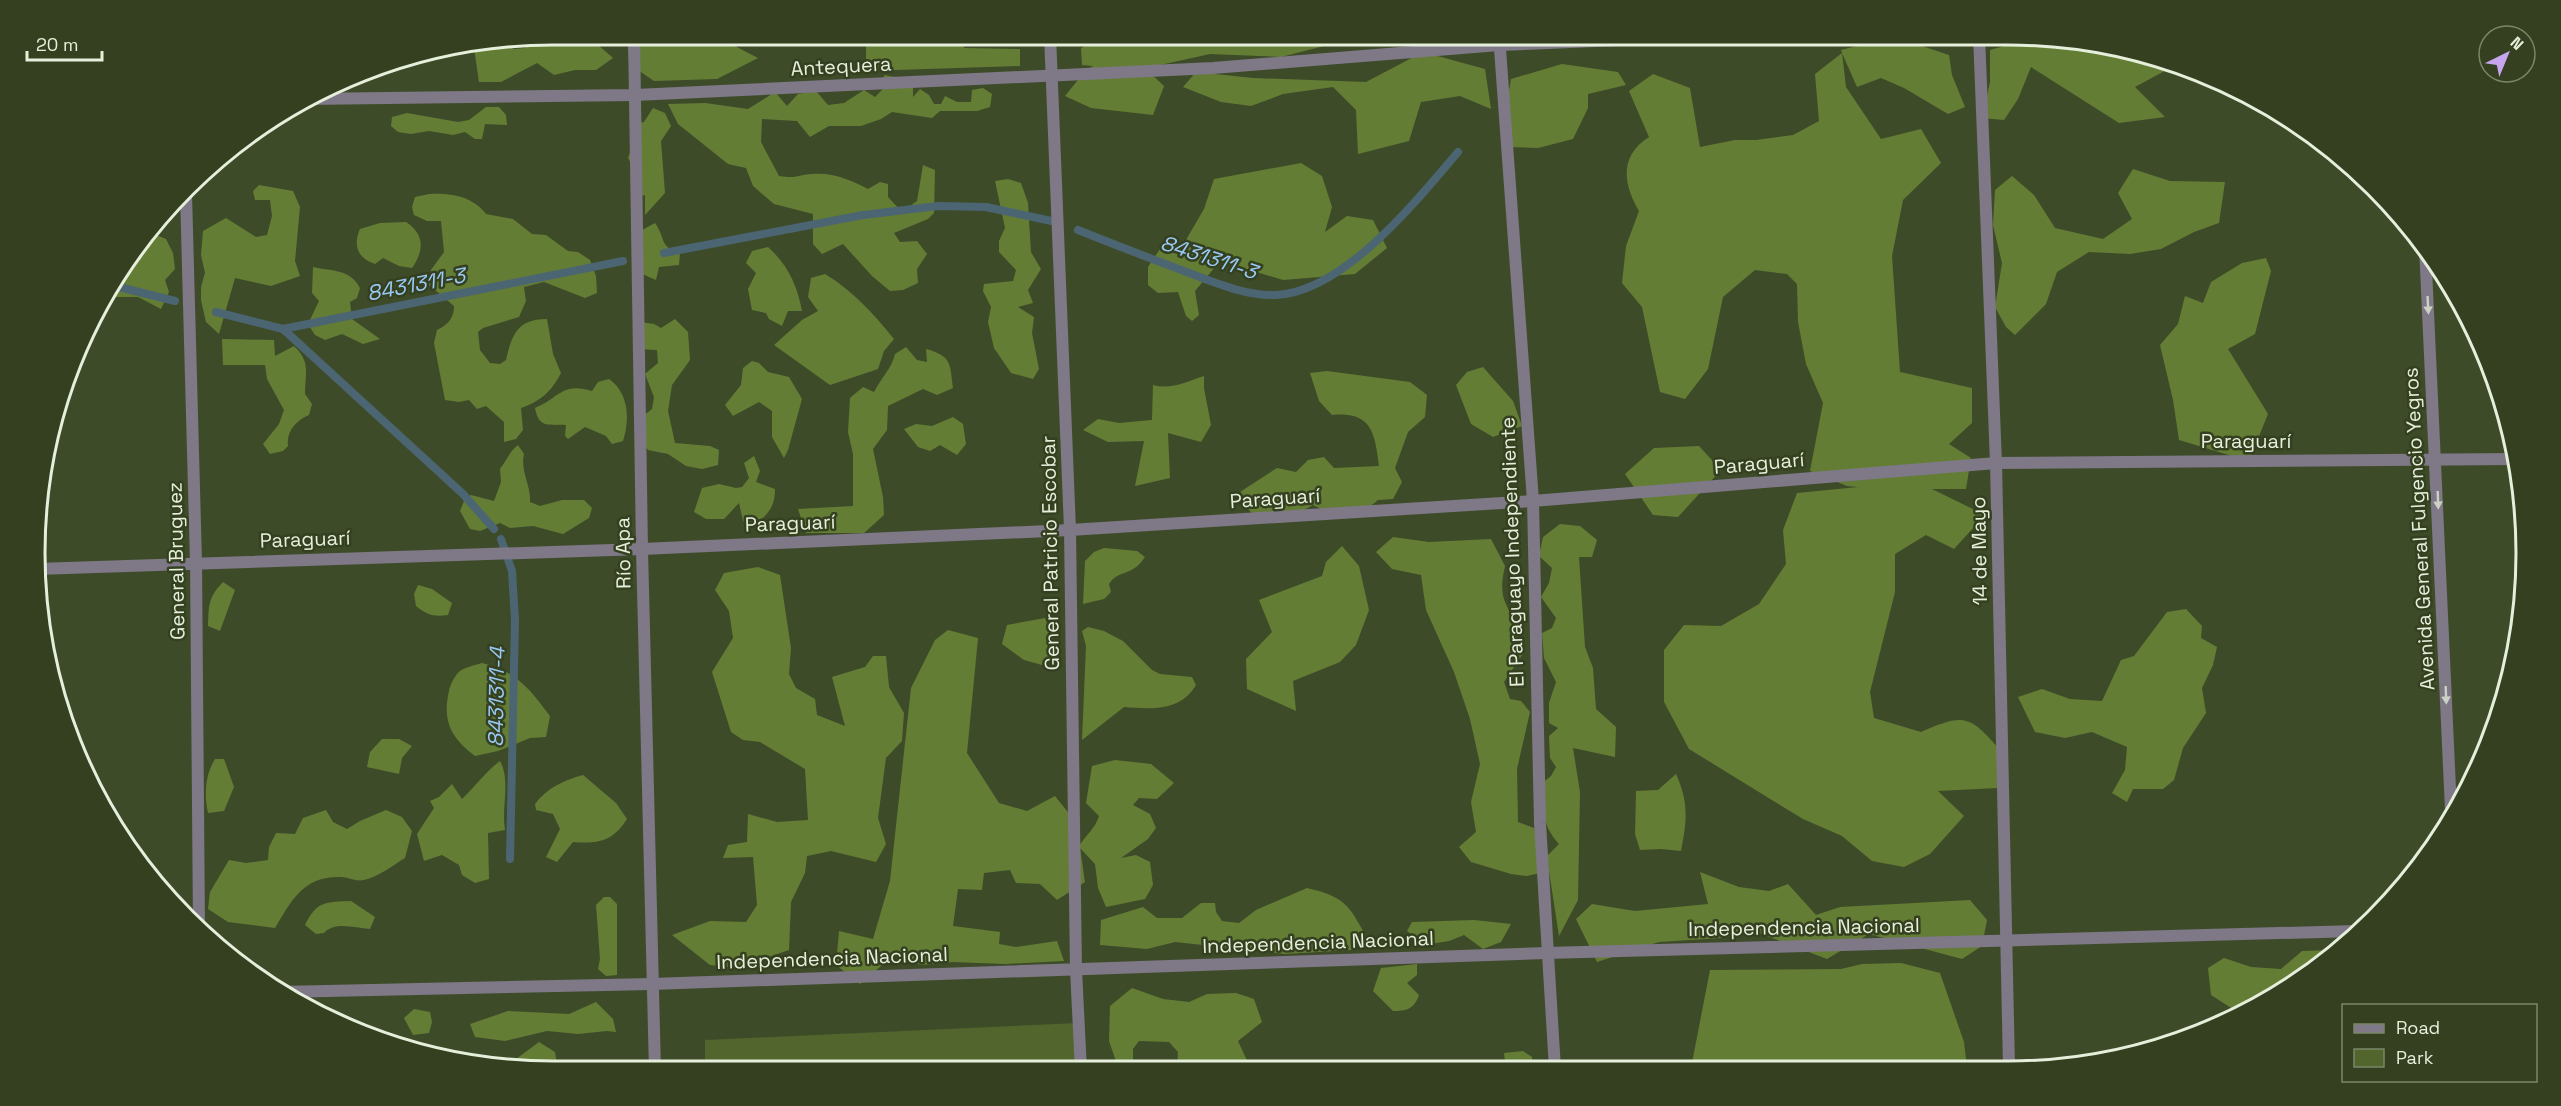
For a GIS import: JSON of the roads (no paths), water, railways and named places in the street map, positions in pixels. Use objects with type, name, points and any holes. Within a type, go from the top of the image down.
[{"type":"street","name":"Río Apa","points":[[634,45],[642,549],[655,1061]]},
{"type":"street","name":"General Patricio Escobar","points":[[1050,45],[1071,530],[1076,970],[1081,1061]]},
{"type":"street","name":"Antequera","points":[[325,99],[635,95],[1051,76],[1213,68],[1448,45]]},
{"type":"street","name":"El Paraguayo Independiente","points":[[1499,45],[1533,501],[1540,823],[1546,953],[1554,1061]]},
{"type":"street","name":"14 de Mayo","points":[[1979,45],[1996,463],[2009,1061]]},
{"type":"street","name":"General Bruguez","points":[[186,202],[196,562],[199,917]]},
{"type":"street","name":"Avenida General Fulgencio Yegros","points":[[2426,265],[2451,802]]},
{"type":"street","name":"Paraguarí","points":[[45,569],[642,549],[1071,530],[1533,501],[1996,463],[2507,459]]},
{"type":"street","name":"Independencia Nacional","points":[[297,992],[652,984],[1546,953],[2347,931]]},
{"type":"waterway","name":"8431311-3","points":[[1078,230],[1229,288],[1264,295],[1302,290],[1327,278],[1353,261],[1377,240],[1400,218],[1458,152]]},
{"type":"waterway","name":"8431311-3","points":[[664,253],[863,215],[938,206],[986,207],[1056,222]]},
{"type":"waterway","name":"8431311-3","points":[[216,312],[283,329],[623,261]]},
{"type":"waterway","name":"8431311-3","points":[[120,287],[175,301]]},
{"type":"waterway","name":"8431311-4","points":[[283,329],[463,494],[494,529]]},
{"type":"waterway","name":"8431311-4","points":[[501,539],[512,571],[515,620],[510,859]]}]
